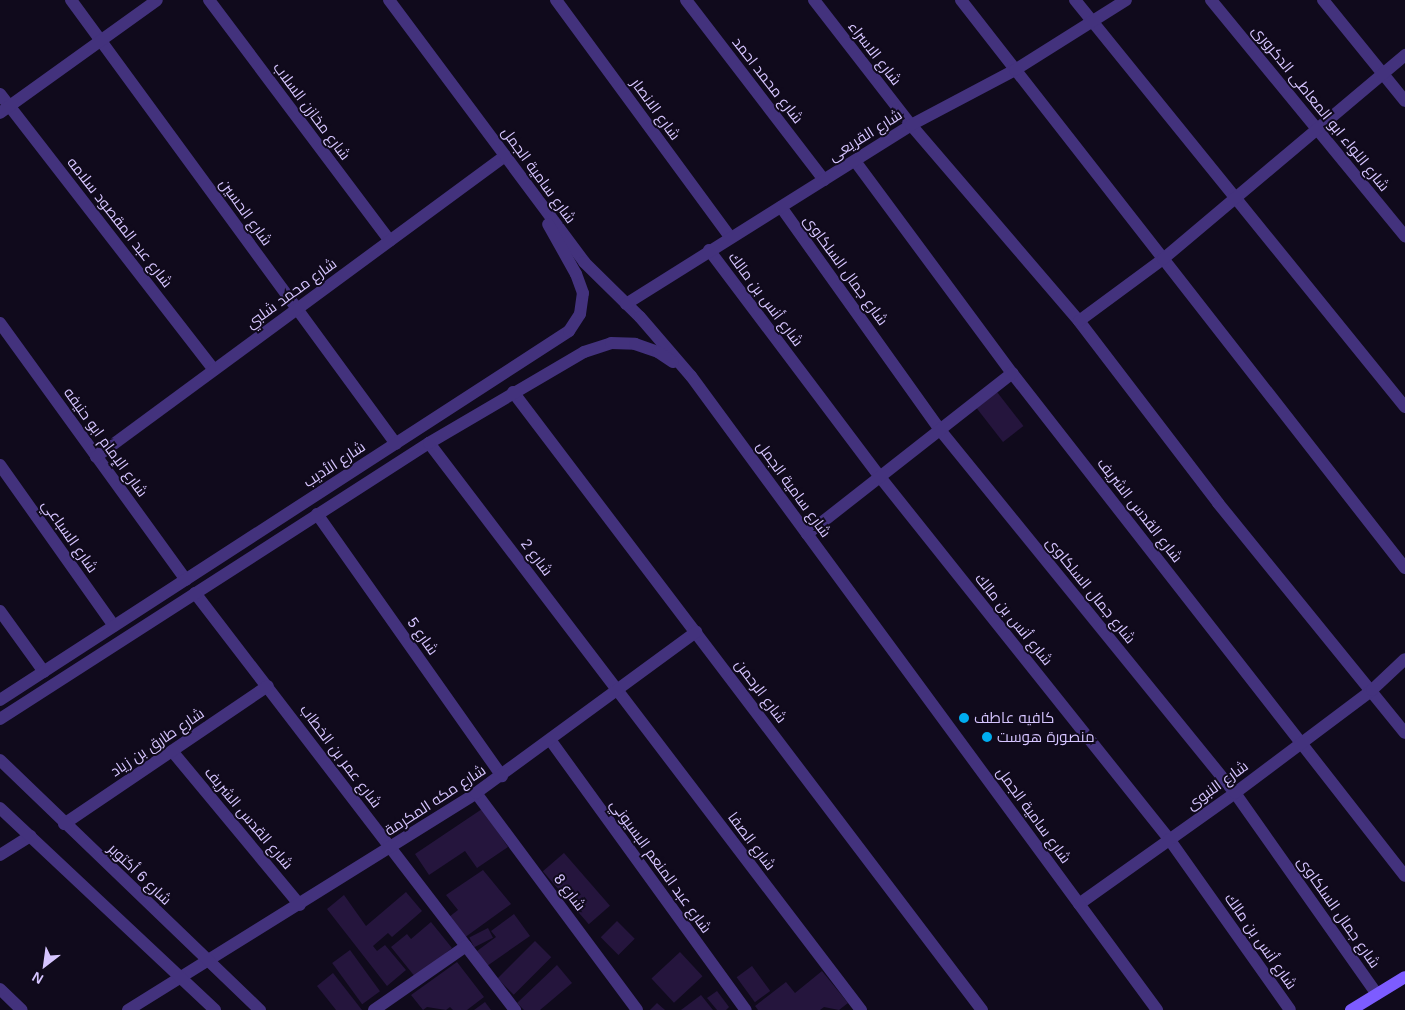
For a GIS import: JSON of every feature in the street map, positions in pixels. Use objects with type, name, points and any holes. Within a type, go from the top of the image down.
[{"type":"main road","points":[[1351,1010],[1405,977]]},
{"type":"street","name":"شارع الحسين","points":[[70,0],[396,444]]},
{"type":"street","points":[[5,110],[156,0]]},
{"type":"street","name":"شارع مخازن السلاب","points":[[208,0],[390,241]]},
{"type":"street","name":"شارع سامية الجمل","points":[[389,0],[584,262],[626,304],[691,376],[1156,1010]]},
{"type":"street","name":"شارع الانصار","points":[[556,0],[731,238]]},
{"type":"street","name":"شارع محمد احمد","points":[[686,0],[824,180]]},
{"type":"street","name":"شارع الاسراء","points":[[814,0],[911,125],[1079,321],[1218,503],[1372,690],[1405,733]]},
{"type":"street","points":[[961,0],[1405,568]]},
{"type":"street","points":[[1075,0],[1405,407]]},
{"type":"street","name":"شارع القريعى","points":[[626,304],[709,250],[911,125],[1015,70],[1126,0]]},
{"type":"street","name":"شارع اللواء ابو المعاطى الدكرورى","points":[[1211,0],[1318,127],[1405,236]]},
{"type":"street","points":[[1323,0],[1405,101]]},
{"type":"street","points":[[1079,321],[1163,259],[1405,55]]},
{"type":"street","name":"شارع عبد المقصود سلامه","points":[[0,94],[5,110],[214,370]]},
{"type":"street","name":"شارع محمد شلبي","points":[[96,457],[505,156]]},
{"type":"street","name":"شارع القدس الشريف","points":[[855,161],[1012,372],[1405,876]]},
{"type":"street","name":"شارع الأديب","points":[[0,700],[569,331],[576,323],[583,304],[581,283],[550,228],[542,206]]},
{"type":"street","name":"شارع جمال السلكاوى","points":[[781,207],[940,430],[1235,793],[1377,994]]},
{"type":"street","name":"شارع أنس بن مالك","points":[[709,250],[880,477],[1169,839],[1290,1010]]},
{"type":"street","name":"شارع الإمام ابو حنيفه","points":[[0,323],[186,580]]},
{"type":"street","points":[[0,719],[429,443],[584,352],[611,343],[647,347],[669,358],[691,376]]},
{"type":"street","points":[[807,534],[1012,372]]},
{"type":"street","name":"شارع الرحمن","points":[[513,392],[982,1010]]},
{"type":"street","name":"شارع 2","points":[[429,443],[618,691]]},
{"type":"street","name":"شارع السباعي","points":[[0,465],[114,626]]},
{"type":"street","name":"شارع 5","points":[[317,514],[502,776]]},
{"type":"street","name":"شارع عمر بن الخطاب","points":[[195,593],[515,1010]]},
{"type":"street","points":[[0,611],[44,672]]},
{"type":"street","name":"شارع مكه المكرمة","points":[[128,1010],[209,962],[502,776],[696,632]]},
{"type":"street","name":"شارع النبوى","points":[[1079,904],[1235,793],[1372,690],[1405,659]]},
{"type":"street","name":"شارع طارق بن زياد","points":[[64,824],[268,686]]},
{"type":"street","name":"شارع الصفا","points":[[618,691],[860,1010]]},
{"type":"street","name":"شارع عبد المنعم البسيوني","points":[[551,741],[746,1010]]},
{"type":"street","name":"شارع القدس الشريف","points":[[172,751],[300,905]]},
{"type":"street","name":"شارع 6 أكتوبر","points":[[0,760],[64,824],[260,1010]]},
{"type":"street","name":"شارع 8","points":[[476,793],[637,1010]]},
{"type":"street","points":[[0,808],[215,1010]]},
{"type":"street","points":[[0,855],[31,836]]},
{"type":"street","points":[[374,1010],[466,946]]},
{"type":"street","points":[[0,989],[22,1010]]},
{"type":"building","points":[[997,392],[1023,426],[1003,442],[977,408]]},
{"type":"building","points":[[482,809],[508,847],[477,868],[465,851],[429,875],[415,854]]},
{"type":"building","points":[[564,853],[610,906],[589,924],[543,871]]},
{"type":"building","points":[[483,870],[511,904],[464,938],[449,917],[458,910],[446,895]]},
{"type":"building","points":[[406,892],[422,911],[392,937],[388,933],[373,946],[377,951],[385,945],[406,970],[387,986],[327,909],[344,895],[366,926]]},
{"type":"building","points":[[514,914],[530,936],[487,966],[477,951],[496,937],[491,931]]},
{"type":"building","points":[[617,921],[635,939],[618,955],[601,937]]},
{"type":"building","points":[[431,922],[452,948],[416,978],[391,947],[407,934],[411,939]]},
{"type":"building","points":[[488,928],[493,938],[474,947],[469,938]]},
{"type":"building","points":[[535,941],[551,957],[514,995],[498,978]]},
{"type":"building","points":[[350,950],[380,991],[362,1004],[332,963]]},
{"type":"building","points":[[680,952],[703,976],[674,1003],[651,979]]},
{"type":"building","points":[[457,962],[484,997],[467,1010],[453,1010],[450,1007],[446,1010],[427,1007],[423,1010],[411,995]]},
{"type":"building","points":[[557,965],[572,983],[540,1010],[524,1010],[517,1003]]},
{"type":"building","points":[[752,966],[770,991],[755,1002],[737,977]]},
{"type":"building","points":[[822,971],[848,1003],[839,1010],[824,1007],[820,1010],[758,1010],[755,1006],[786,982],[795,993]]},
{"type":"building","points":[[333,973],[362,1010],[336,1010],[317,986]]},
{"type":"building","points":[[717,991],[729,1007],[726,1010],[717,1010],[707,998]]},
{"type":"building","points":[[701,995],[713,1010],[681,1010]]},
{"type":"building","points":[[485,1002],[491,1010],[474,1010]]},
{"type":"building","points":[[657,1003],[665,1010],[650,1010]]},
{"type":"place","name":"كافيه عاطف","points":[[964,718]]},
{"type":"place","name":"منصورة هوست","points":[[987,737]]}]
